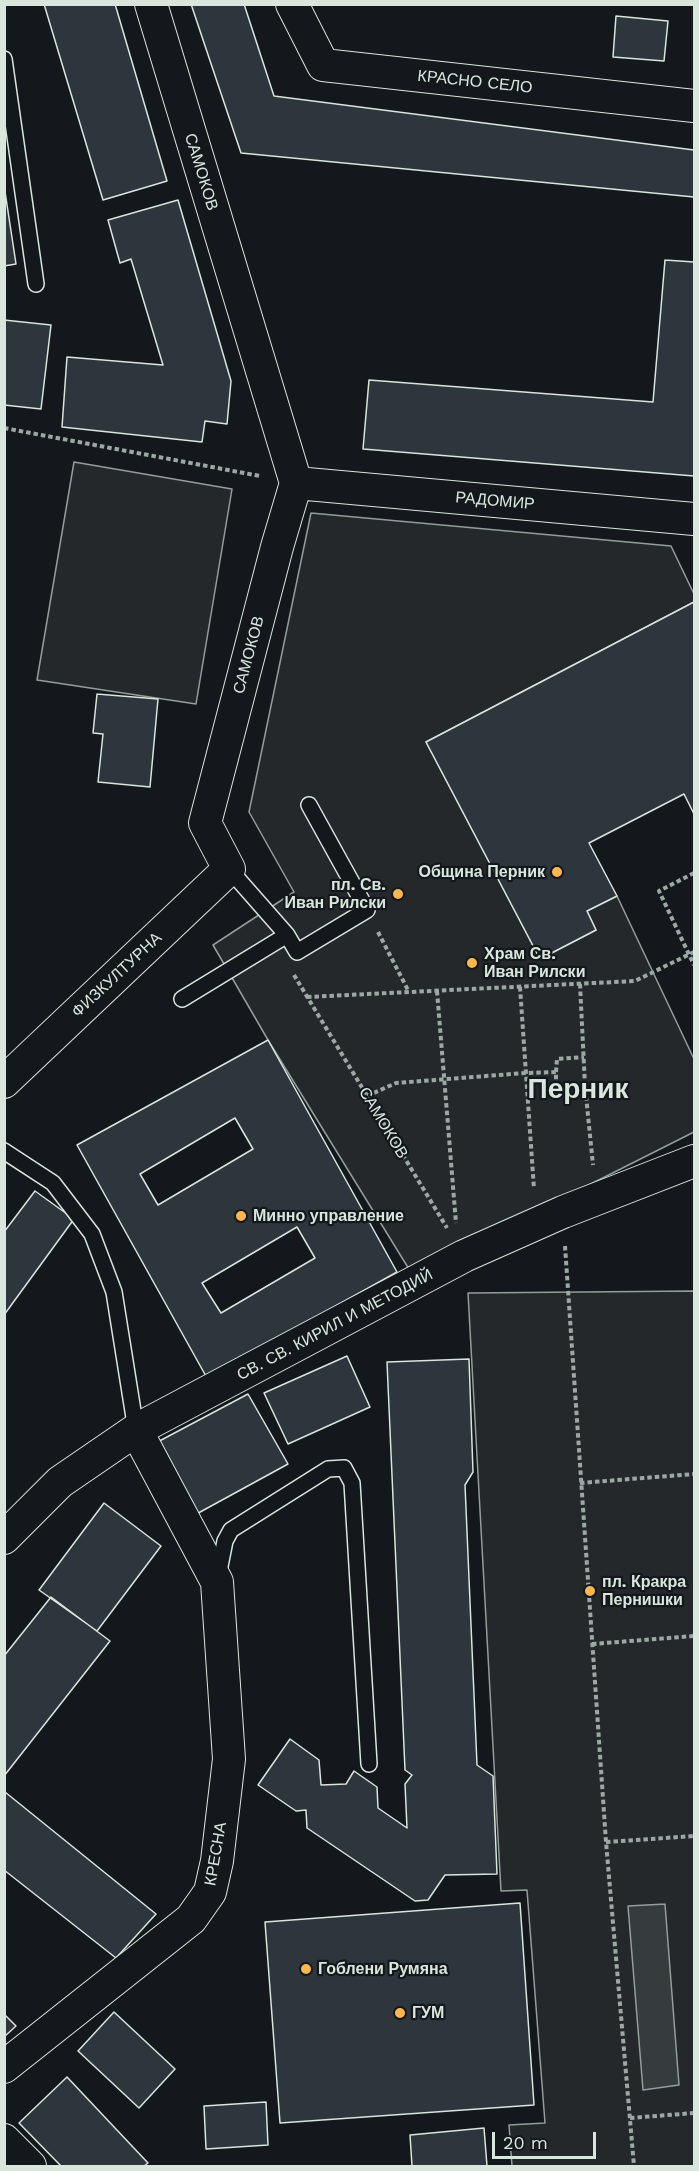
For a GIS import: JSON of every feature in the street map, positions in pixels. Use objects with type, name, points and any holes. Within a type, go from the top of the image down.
[{"type":"street","name":"САМОКОВ","points":[[151,4],[296,483],[205,823],[229,869]]},
{"type":"street","name":"КРАСНО СЕЛО","points":[[292,4],[323,65],[694,106]]},
{"type":"street","name":"РАДОМИР","points":[[296,483],[694,519]]},
{"type":"street","name":"ФИЗКУЛТУРНА","points":[[4,1082],[229,869]]},
{"type":"street","name":"СВ. СВ. КИРИЛ И МЕТОДИЙ","points":[[4,1538],[60,1482],[136,1430],[461,1251],[694,1161]]},
{"type":"street","points":[[136,1430],[217,1582]]},
{"type":"street","name":"КРЕСНА","points":[[4,2067],[191,1919],[210,1892],[217,1860],[229,1759],[217,1582]]},
{"type":"street","points":[[4,2140],[30,2166]]},
{"type":"lane","points":[[4,59],[36,284]]},
{"type":"lane","points":[[229,869],[280,939],[297,952],[367,910],[309,805]]},
{"type":"lane","points":[[182,999],[280,939]]},
{"type":"lane","points":[[4,1151],[53,1183],[92,1234],[114,1292],[136,1430]]},
{"type":"lane","points":[[217,1582],[225,1541],[231,1530],[328,1469],[344,1468],[352,1483],[369,1764]]},
{"type":"path","points":[[4,428],[296,483]]},
{"type":"path","points":[[694,873],[659,891],[694,965]]},
{"type":"path","points":[[367,910],[410,992]]},
{"type":"path","name":"САМОКОВ","points":[[280,939],[307,997],[461,1251]]},
{"type":"path","points":[[307,997],[635,981],[694,952]]},
{"type":"path","points":[[580,984],[585,1086],[596,1200]]},
{"type":"path","points":[[519,987],[525,1073],[550,1218],[580,1483],[606,1842],[634,2166]]},
{"type":"path","points":[[437,990],[461,1251]]},
{"type":"path","points":[[584,1057],[557,1059],[556,1087],[585,1086]]},
{"type":"path","points":[[367,1096],[396,1083],[556,1072]]},
{"type":"path","points":[[580,1483],[694,1474]]},
{"type":"path","points":[[592,1644],[694,1636]]},
{"type":"path","points":[[606,1842],[694,1836]]},
{"type":"path","points":[[630,2118],[694,2113]]},
{"type":"shaded area","points":[[74,462],[232,489],[196,704],[37,680]]},
{"type":"shaded area","name":"пл. Св. Иван Рилски","points":[[311,513],[671,546],[694,594],[694,602],[426,742],[540,959],[596,930],[587,911],[617,896],[694,1059],[694,1132],[412,1274],[268,1040],[213,945],[294,892],[249,812]]},
{"type":"shaded area","name":"пл. Кракра Пернишки","points":[[694,1291],[694,2166],[512,2166],[509,2125],[545,2123],[527,1890],[501,1891],[468,1293]]},
{"type":"shaded area","points":[[665,1904],[679,2085],[643,2090],[628,1906]]},
{"type":"building","points":[[44,4],[115,4],[167,181],[103,200]]},
{"type":"building","points":[[191,4],[244,4],[274,96],[694,150],[694,197],[241,153]]},
{"type":"building","points":[[616,16],[668,21],[664,61],[613,57]]},
{"type":"building","points":[[4,185],[16,264],[4,266]]},
{"type":"building","points":[[178,200],[231,381],[227,424],[205,421],[202,442],[62,427],[67,357],[163,365],[131,259],[120,263],[108,220]]},
{"type":"building","points":[[665,260],[694,262],[694,476],[363,449],[369,380],[653,402]]},
{"type":"building","points":[[4,320],[51,325],[41,409],[4,405]]},
{"type":"building","points":[[694,602],[694,814],[684,794],[589,843],[617,896],[587,911],[596,930],[540,959],[426,742]]},
{"type":"building","points":[[97,694],[158,699],[150,787],[98,782],[103,734],[93,733]]},
{"type":"building","name":"Минно управление","points":[[268,1040],[397,1272],[207,1378],[77,1145]],"holes":[[[235,1118],[253,1149],[158,1205],[140,1174]],[[297,1227],[315,1258],[221,1313],[202,1283]]]},
{"type":"building","points":[[35,1191],[74,1219],[4,1315],[4,1232]]},
{"type":"building","points":[[347,1356],[370,1407],[288,1444],[264,1393]]},
{"type":"building","points":[[469,1359],[473,1472],[465,1485],[477,1765],[493,1776],[497,1874],[445,1875],[428,1900],[415,1901],[307,1828],[306,1810],[296,1811],[258,1785],[290,1739],[319,1760],[321,1785],[346,1784],[354,1771],[377,1787],[378,1808],[407,1828],[405,1784],[412,1775],[405,1770],[387,1362]]},
{"type":"building","points":[[248,1394],[288,1464],[191,1517],[150,1446]]},
{"type":"building","points":[[104,1503],[161,1546],[97,1631],[39,1590]]},
{"type":"building","points":[[51,1597],[110,1641],[4,1776],[4,1656]]},
{"type":"building","points":[[5,1792],[156,1914],[116,1958],[4,1870]]},
{"type":"building","name":"ГУМ","points":[[520,1903],[534,2105],[280,2123],[265,1922]]},
{"type":"building","points":[[114,2012],[175,2069],[139,2108],[78,2051]]},
{"type":"building","points":[[4,2014],[16,2026],[4,2037]]},
{"type":"building","points":[[67,2077],[148,2163],[144,2166],[61,2166],[19,2123]]},
{"type":"building","points":[[266,2102],[268,2145],[206,2149],[204,2106]]},
{"type":"building","points":[[484,2128],[487,2166],[412,2166],[410,2135]]},
{"type":"place","name":"Община Перник","points":[[557,872]]},
{"type":"place","name":"пл. Св. Иван Рилски","points":[[398,894]]},
{"type":"place","name":"Храм Св. Иван Рилски","points":[[472,963]]},
{"type":"place","name":"Минно управление","points":[[241,1216]]},
{"type":"place","name":"пл. Кракра Пернишки","points":[[590,1591]]},
{"type":"place","name":"Гоблени Румяна","points":[[306,1969]]},
{"type":"place","name":"ГУМ","points":[[400,2013]]},
{"type":"district","name":"Перник","points":[[578,1090]]}]
